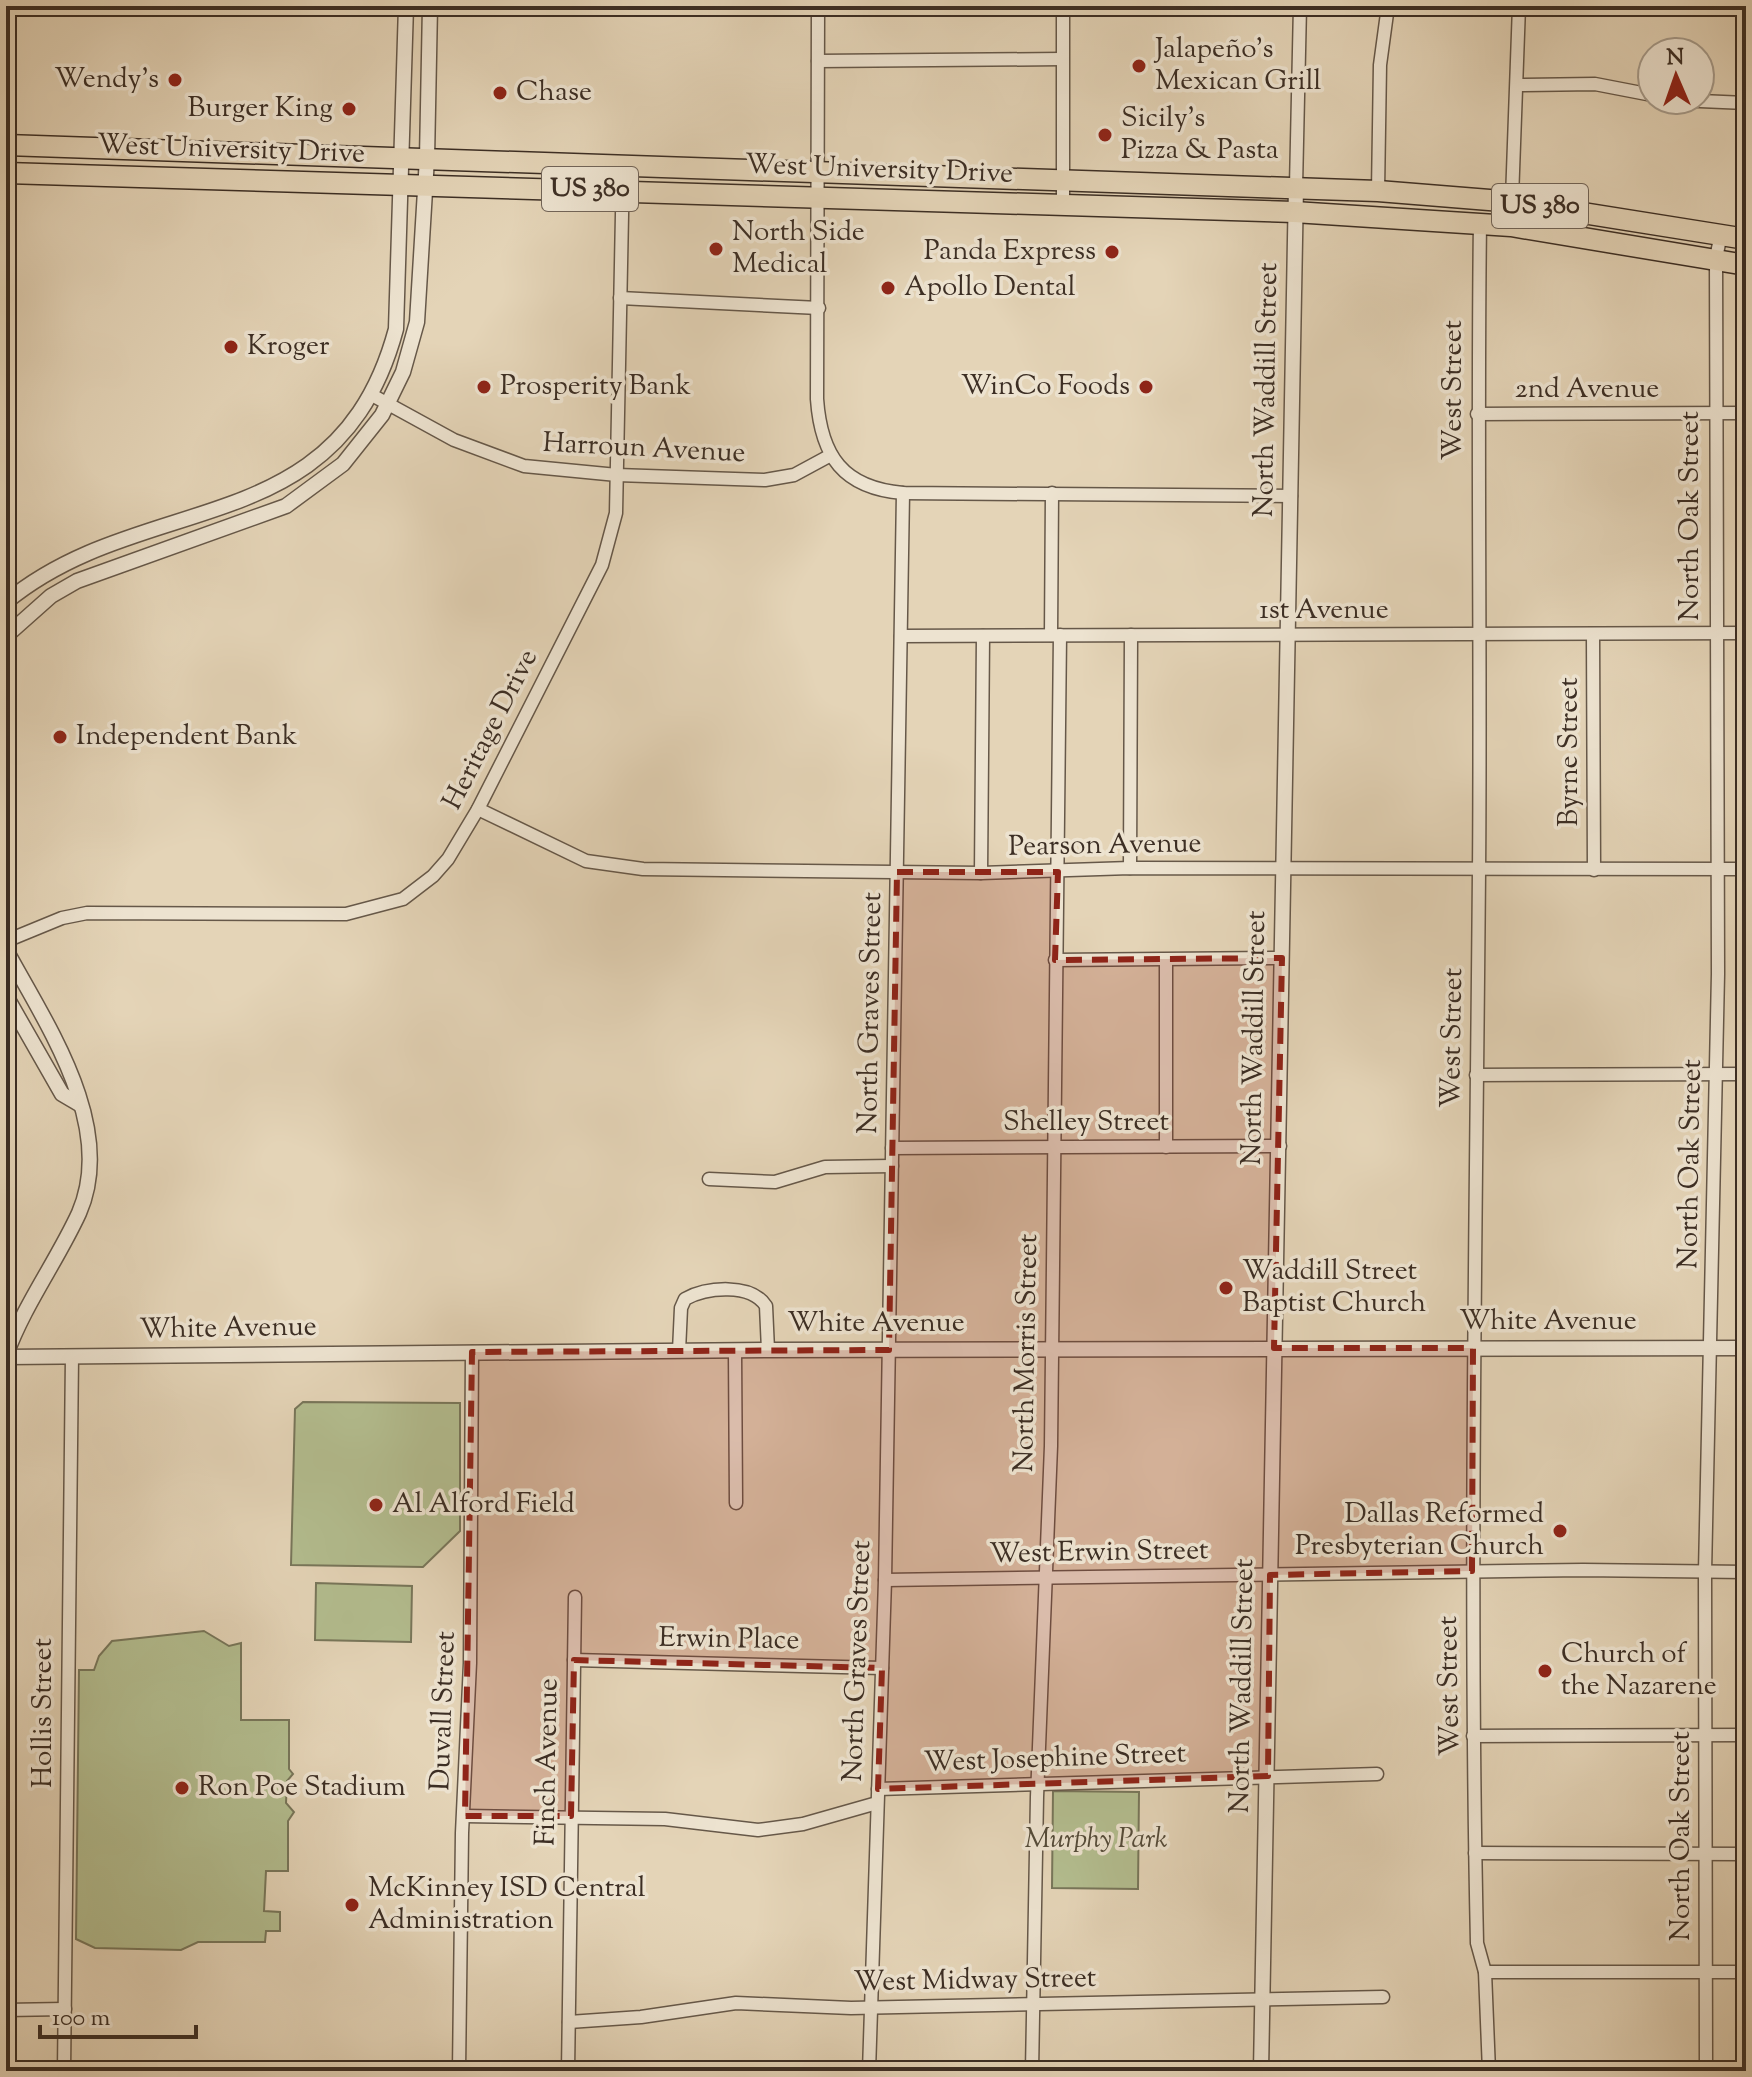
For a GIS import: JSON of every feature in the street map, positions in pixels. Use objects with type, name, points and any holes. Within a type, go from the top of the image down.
[{"type":"highway","name":"West University Drive","points":[[6,145],[1296,186],[1514,202],[1746,239]]},
{"type":"highway","name":"West University Drive","points":[[6,173],[400,182],[1294,212],[1511,226],[1746,265]]},
{"type":"street","points":[[6,636],[51,596],[77,581],[255,519],[297,500],[350,457],[389,404],[412,347],[417,322],[426,184],[430,6]]},
{"type":"street","points":[[818,6],[818,411],[831,455],[856,481],[875,489],[903,493],[1291,496]]},
{"type":"street","points":[[1063,6],[1063,204]]},
{"type":"street","name":"North Waddill Street","points":[[1261,2071],[1300,6]]},
{"type":"street","points":[[1378,191],[1380,65],[1388,6]]},
{"type":"street","points":[[1511,226],[1519,6]]},
{"type":"street","points":[[406,11],[422,26],[421,63],[429,92]]},
{"type":"street","points":[[6,602],[67,561],[243,500],[289,480],[337,440],[370,394],[383,371],[396,329],[406,11]]},
{"type":"street","points":[[818,61],[1062,59]]},
{"type":"street","points":[[1517,85],[1595,84],[1636,92]]},
{"type":"street","points":[[1716,102],[1746,103]]},
{"type":"street","name":"Heritage Drive","points":[[6,941],[62,918],[87,913],[346,914],[403,899],[433,876],[462,838],[478,809],[602,565],[616,513],[623,165]]},
{"type":"street","name":"West Street","points":[[1480,223],[1477,414],[1479,871],[1472,1571],[1477,1943],[1485,1972],[1489,2071]]},
{"type":"street","name":"North Oak Street","points":[[1706,2071],[1705,1572],[1717,1075],[1714,634],[1716,258],[1721,234]]},
{"type":"street","points":[[620,298],[819,308]]},
{"type":"street","name":"Harroun Avenue","points":[[370,394],[454,440],[524,466],[617,475],[780,479],[831,455]]},
{"type":"street","name":"2nd Avenue","points":[[1477,414],[1746,413]]},
{"type":"street","name":"North Graves Street","points":[[869,2071],[885,1580],[903,493]]},
{"type":"street","name":"North Morris Street","points":[[1032,2071],[1052,1349],[1058,872],[1052,493]]},
{"type":"street","name":"1st Avenue","points":[[901,636],[1746,633]]},
{"type":"street","name":"Byrne Street","points":[[1593,634],[1594,870]]},
{"type":"street","points":[[1130,868],[1131,635]]},
{"type":"street","points":[[981,873],[983,636]]},
{"type":"street","name":"Pearson Avenue","points":[[478,809],[573,856],[601,866],[981,873],[1130,868],[1479,871],[1746,869]]},
{"type":"street","points":[[6,950],[78,1085],[88,1143],[87,1189],[79,1212],[6,1356]]},
{"type":"street","points":[[1055,960],[1282,958]]},
{"type":"street","points":[[1166,960],[1166,1147]]},
{"type":"street","points":[[6,996],[62,1094],[79,1104]]},
{"type":"street","points":[[1476,1075],[1746,1074]]},
{"type":"street","name":"Shelley Street","points":[[892,1148],[1280,1146]]},
{"type":"street","points":[[709,1179],[775,1182],[825,1167],[892,1166]]},
{"type":"street","points":[[679,1351],[681,1308],[685,1299],[713,1290],[753,1294],[766,1306],[768,1350]]},
{"type":"street","name":"White Avenue","points":[[6,1356],[768,1350],[1746,1348]]},
{"type":"street","points":[[735,1351],[736,1503]]},
{"type":"street","name":"Duvall Street","points":[[459,2071],[470,1663],[472,1352]]},
{"type":"street","name":"Hollis Street","points":[[64,2071],[72,1356]]},
{"type":"street","name":"West Erwin Street","points":[[885,1580],[1472,1571],[1746,1572]]},
{"type":"street","name":"Finch Avenue","points":[[568,2071],[575,1597]]},
{"type":"street","name":"Erwin Place","points":[[574,1660],[882,1668]]},
{"type":"street","points":[[1473,1736],[1746,1735]]},
{"type":"street","name":"West Josephine Street","points":[[878,1789],[1377,1774]]},
{"type":"street","points":[[465,1816],[665,1819],[758,1830],[803,1824],[877,1803]]},
{"type":"street","points":[[1475,1853],[1746,1854]]},
{"type":"street","points":[[1485,1972],[1746,1972]]},
{"type":"street","name":"West Midway Street","points":[[569,2022],[612,2021],[736,2003],[870,2007],[1383,1997]]},
{"type":"street","points":[[6,2010],[65,2009]]},
{"type":"highlighted area","points":[[897,872],[1058,872],[1055,960],[1282,958],[1274,1348],[1473,1348],[1472,1571],[1270,1575],[1268,1776],[878,1789],[882,1668],[574,1660],[571,1816],[465,1816],[472,1352],[889,1350]]},
{"type":"green space","name":"Al Alford Field","points":[[303,1402],[460,1403],[460,1531],[423,1567],[291,1565],[295,1409]]},
{"type":"green space","points":[[316,1583],[412,1586],[411,1642],[315,1640]]},
{"type":"green space","name":"Ron Poe Stadium","points":[[204,1631],[229,1646],[241,1643],[241,1720],[289,1720],[289,1769],[293,1774],[287,1781],[286,1803],[294,1812],[288,1821],[288,1871],[266,1871],[264,1911],[280,1912],[280,1931],[266,1931],[265,1942],[198,1942],[181,1950],[95,1948],[76,1939],[79,1670],[94,1670],[99,1656],[112,1641]]},
{"type":"green space","name":"Murphy Park","points":[[1053,1791],[1139,1792],[1138,1889],[1052,1888]]},
{"type":"place","name":"Jalapeño's Mexican Grill","points":[[1139,66]]},
{"type":"place","name":"Wendy's","points":[[175,80]]},
{"type":"place","name":"Chase","points":[[500,93]]},
{"type":"place","name":"Burger King","points":[[349,109]]},
{"type":"place","name":"Sicily's Pizza & Pasta","points":[[1105,135]]},
{"type":"place","name":"North Side Medical","points":[[716,249]]},
{"type":"place","name":"Panda Express","points":[[1112,252]]},
{"type":"place","name":"Apollo Dental","points":[[888,288]]},
{"type":"place","name":"Kroger","points":[[231,347]]},
{"type":"place","name":"Prosperity Bank","points":[[484,387]]},
{"type":"place","name":"WinCo Foods","points":[[1146,387]]},
{"type":"place","name":"Independent Bank","points":[[60,737]]},
{"type":"place","name":"Waddill Street Baptist Church","points":[[1226,1288]]},
{"type":"place","name":"Al Alford Field","points":[[376,1505]]},
{"type":"place","name":"Dallas Reformed Presbyterian Church","points":[[1560,1531]]},
{"type":"place","name":"Church of the Nazarene","points":[[1545,1671]]},
{"type":"place","name":"Ron Poe Stadium","points":[[182,1788]]},
{"type":"place","name":"McKinney ISD Central Administration","points":[[352,1905]]}]
